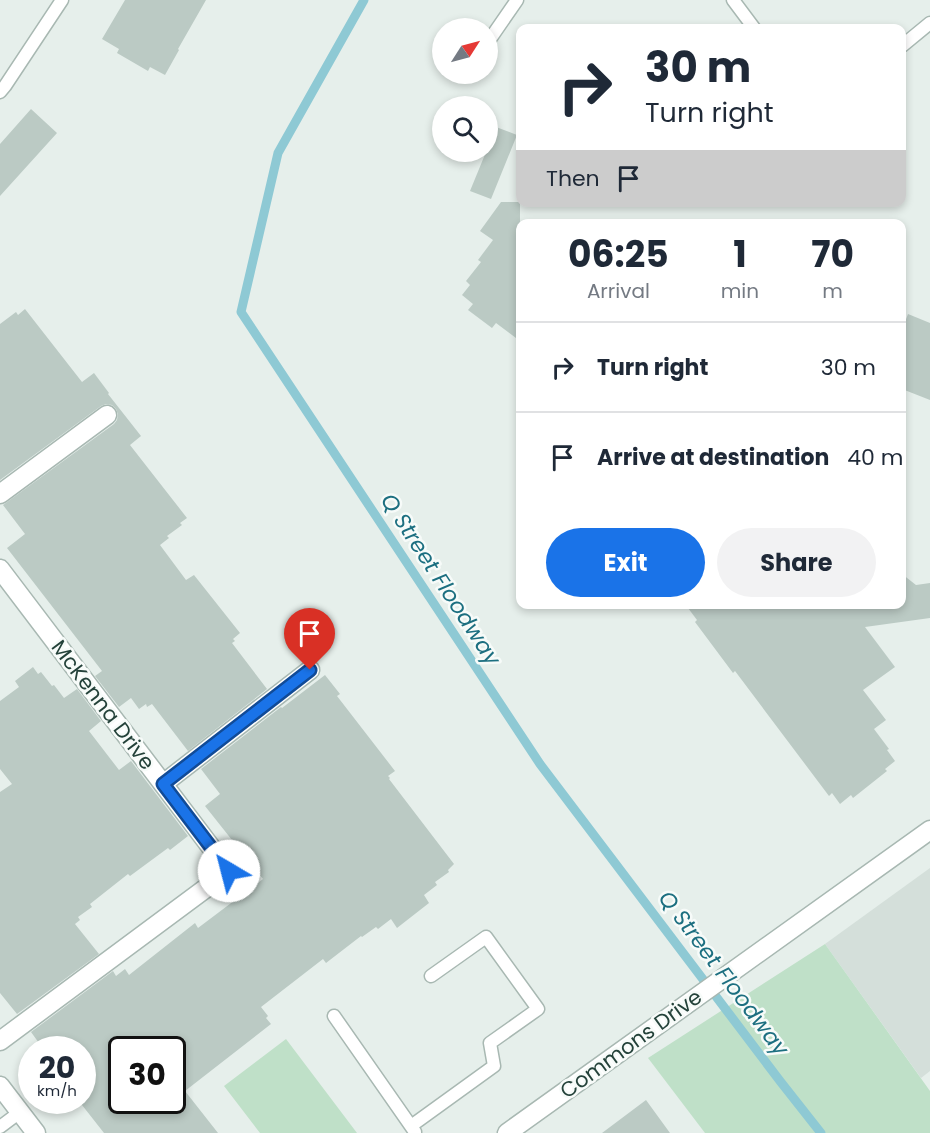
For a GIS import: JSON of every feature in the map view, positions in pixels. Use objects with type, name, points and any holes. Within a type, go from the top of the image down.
[{"type":"street","points":[[0,494],[107,415]]},
{"type":"street","name":"McKenna Drive","points":[[0,569],[229,871],[0,1041]]},
{"type":"street","points":[[163,784],[310,670]]},
{"type":"street","name":"Commons Drive","points":[[507,1133],[930,830]]},
{"type":"street","points":[[0,1086],[18,1109]]},
{"type":"street","points":[[22,1114],[36,1133]]},
{"type":"lane","points":[[2,87],[62,0]]},
{"type":"lane","points":[[498,28],[517,0]]},
{"type":"lane","points":[[733,0],[751,24]]},
{"type":"lane","points":[[906,43],[930,24]]},
{"type":"lane","points":[[334,1016],[413,1130],[494,1066],[490,1043],[538,1009],[486,937],[431,976]]},
{"type":"lane","points":[[0,1127],[18,1114]]},
{"type":"shaded area","points":[[930,868],[930,1071],[921,1078],[825,944]]},
{"type":"green space","points":[[825,944],[930,1091],[930,1133],[705,1133],[648,1058]]},
{"type":"green space","points":[[286,1039],[357,1133],[260,1133],[224,1086]]},
{"type":"building","points":[[125,0],[206,0],[165,75],[150,67],[148,71],[117,53],[119,49],[102,39]]},
{"type":"building","points":[[31,109],[57,133],[0,196],[0,144]]},
{"type":"building","points":[[498,128],[516,135],[491,199],[470,191],[482,162],[498,162]]},
{"type":"building","points":[[501,202],[516,202],[516,207],[520,207],[520,219],[516,219],[516,338],[496,323],[492,328],[468,310],[473,304],[462,295],[470,285],[466,281],[481,262],[478,260],[493,240],[480,231]]},
{"type":"building","points":[[25,309],[82,382],[94,373],[141,436],[130,445],[187,518],[160,545],[186,580],[194,575],[240,633],[232,643],[267,689],[188,751],[152,704],[147,707],[146,704],[139,709],[131,698],[119,707],[95,676],[102,671],[7,548],[25,534],[3,505],[114,424],[118,414],[112,405],[101,406],[0,480],[0,324],[16,312],[18,315]]},
{"type":"building","points":[[908,314],[930,323],[930,400],[906,391],[906,319]]},
{"type":"building","points":[[906,577],[916,585],[930,583],[930,618],[865,627],[895,667],[863,690],[886,720],[874,729],[895,761],[885,769],[887,771],[853,798],[851,795],[840,804],[832,793],[829,796],[735,671],[733,673],[695,622],[697,620],[689,609],[906,609]]},
{"type":"building","points":[[33,667],[38,674],[41,672],[52,686],[54,685],[64,698],[77,689],[101,721],[89,731],[119,770],[131,761],[188,836],[130,876],[128,874],[90,904],[92,907],[78,917],[80,920],[75,924],[99,954],[17,1014],[0,993],[0,792],[12,784],[0,769],[0,701],[19,687],[15,681]]},
{"type":"building","points":[[325,675],[340,694],[337,696],[395,771],[388,776],[389,779],[454,864],[448,870],[449,872],[435,882],[437,885],[424,895],[429,903],[397,928],[391,919],[378,929],[376,927],[326,963],[323,959],[261,1007],[271,1024],[186,1090],[186,1036],[108,1036],[108,1114],[186,1114],[186,1092],[218,1133],[104,1133],[89,1114],[96,1114],[96,1036],[34,1036],[31,1032],[113,971],[116,976],[125,969],[129,975],[195,923],[198,928],[263,879],[205,806],[220,794],[201,769]]},
{"type":"building","points":[[646,1100],[670,1133],[602,1133]]},
{"type":"waterway","name":"Q Street Floodway","points":[[364,0],[278,153],[241,312],[540,764],[821,1133]]},
{"type":"route","points":[[229,871],[163,784],[310,670]]}]
